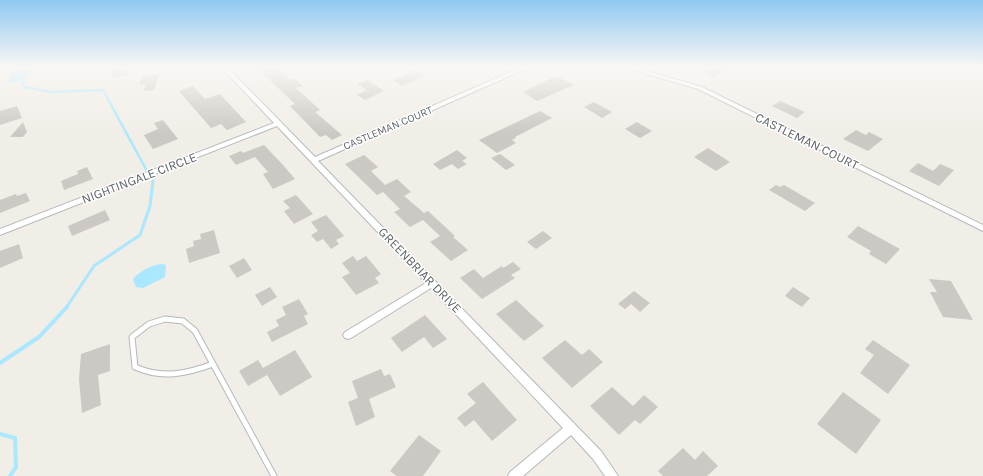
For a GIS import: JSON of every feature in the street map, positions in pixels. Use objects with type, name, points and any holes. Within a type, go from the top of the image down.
[{"type":"street","name":"GREENBRIAR DRIVE","points":[[245,89],[433,283],[597,455],[612,476]]},
{"type":"street","name":"CASTLEMAN COURT","points":[[314,160],[476,89]]},
{"type":"street","name":"CASTLEMAN COURT","points":[[702,89],[983,228]]},
{"type":"street","name":"NIGHTINGALE CIRCLE","points":[[0,232],[277,124]]},
{"type":"street","points":[[348,335],[433,283]]},
{"type":"street","points":[[514,476],[571,428]]},
{"type":"lane","points":[[213,364],[190,373],[168,374],[145,372],[134,367],[132,337],[149,324],[165,319],[183,320],[195,330],[274,476]]},
{"type":"water","points":[[162,264],[166,265],[165,277],[143,288],[136,287],[133,279],[136,276],[150,267]]},
{"type":"building","points":[[145,89],[154,89],[154,90],[144,91]]},
{"type":"building","points":[[184,89],[196,89],[205,99],[220,94],[246,122],[227,130],[221,124],[211,128],[179,91]]},
{"type":"building","points":[[279,89],[297,89],[320,110],[315,112],[342,135],[332,140],[326,135],[320,137],[290,106],[295,104]]},
{"type":"building","points":[[366,89],[381,89],[384,91],[365,100],[357,95],[367,90]]},
{"type":"building","points":[[529,89],[564,89],[537,101],[523,92]]},
{"type":"building","points":[[780,101],[805,112],[797,118],[772,106]]},
{"type":"building","points":[[594,102],[612,112],[602,118],[584,107]]},
{"type":"building","points":[[17,106],[22,118],[0,125],[0,111]]},
{"type":"building","points":[[540,111],[552,118],[515,137],[516,138],[512,140],[516,143],[497,153],[479,140]]},
{"type":"building","points":[[163,120],[178,139],[153,149],[144,135],[158,129],[154,123]]},
{"type":"building","points":[[23,122],[27,132],[23,137],[10,137]]},
{"type":"building","points":[[637,122],[652,131],[640,138],[625,129]]},
{"type":"building","points":[[856,130],[866,135],[869,132],[883,139],[868,151],[843,139]]},
{"type":"building","points":[[264,145],[295,179],[273,189],[263,174],[268,172],[255,157],[236,165],[229,156],[241,151],[243,153]]},
{"type":"building","points":[[708,148],[730,162],[716,171],[694,157]]},
{"type":"building","points":[[457,150],[467,158],[462,161],[467,164],[458,169],[452,164],[440,170],[433,164]]},
{"type":"building","points":[[500,154],[515,165],[506,170],[491,158]]},
{"type":"building","points":[[364,155],[378,167],[371,171],[385,185],[397,179],[411,192],[404,196],[424,213],[428,211],[468,250],[451,261],[430,242],[440,236],[423,220],[410,227],[394,212],[400,209],[383,192],[377,195],[345,164]]},
{"type":"building","points":[[918,163],[933,171],[940,164],[954,170],[939,186],[909,171]]},
{"type":"building","points":[[87,167],[93,179],[64,190],[61,181],[78,174],[77,171]]},
{"type":"building","points":[[776,185],[780,187],[784,185],[815,203],[805,211],[769,190]]},
{"type":"building","points":[[26,193],[30,201],[0,213],[0,200],[16,194],[17,196]]},
{"type":"building","points":[[296,195],[313,214],[294,224],[284,211],[290,208],[283,201]]},
{"type":"building","points":[[105,210],[110,220],[72,236],[68,226]]},
{"type":"building","points":[[326,215],[344,236],[336,240],[339,244],[331,249],[323,239],[317,242],[311,235],[318,231],[311,222]]},
{"type":"building","points":[[858,226],[900,249],[886,264],[869,254],[871,251],[847,237]]},
{"type":"building","points":[[214,230],[220,253],[189,263],[186,249],[194,246],[193,241],[201,239],[200,234]]},
{"type":"building","points":[[543,231],[552,238],[536,249],[527,242]]},
{"type":"building","points":[[19,244],[23,258],[0,268],[0,251]]},
{"type":"building","points":[[353,256],[357,261],[366,256],[381,274],[375,278],[379,283],[356,295],[342,277],[350,273],[342,263]]},
{"type":"building","points":[[244,258],[252,270],[237,278],[229,266]]},
{"type":"building","points":[[513,262],[521,269],[511,275],[515,278],[482,299],[460,278],[474,269],[483,278],[502,266],[503,268]]},
{"type":"building","points":[[929,279],[951,281],[973,320],[943,317],[930,292],[937,292]]},
{"type":"building","points":[[270,287],[277,297],[262,306],[255,295]]},
{"type":"building","points":[[793,287],[810,298],[802,307],[785,296]]},
{"type":"building","points":[[634,291],[650,303],[640,312],[631,304],[625,309],[618,304]]},
{"type":"building","points":[[299,299],[308,314],[304,316],[308,324],[272,342],[267,332],[279,326],[276,320],[286,315],[282,307]]},
{"type":"building","points":[[516,300],[544,326],[524,341],[496,314]]},
{"type":"building","points":[[425,315],[447,339],[433,348],[424,337],[402,352],[391,338]]},
{"type":"building","points":[[565,340],[582,355],[589,349],[603,362],[572,388],[542,358]]},
{"type":"building","points":[[873,340],[910,365],[888,394],[860,373],[874,355],[865,349]]},
{"type":"building","points":[[110,344],[110,371],[98,375],[101,405],[82,413],[79,379],[81,354]]},
{"type":"building","points":[[295,350],[312,377],[280,396],[267,375],[248,386],[239,371],[258,360],[263,368]]},
{"type":"building","points":[[381,369],[384,376],[390,374],[396,387],[369,399],[375,417],[356,426],[348,402],[358,398],[352,381]]},
{"type":"building","points":[[483,382],[517,420],[492,441],[474,420],[465,427],[457,418],[476,403],[467,394]]},
{"type":"building","points":[[612,387],[633,406],[644,395],[658,407],[640,424],[635,420],[619,435],[590,406]]},
{"type":"building","points":[[843,392],[881,420],[856,454],[817,424]]},
{"type":"building","points":[[419,435],[441,451],[423,476],[397,476],[390,471]]},
{"type":"building","points":[[683,448],[695,460],[703,451],[718,466],[707,476],[663,476],[658,471]]},
{"type":"waterway","points":[[36,89],[51,92],[103,90],[147,171]]},
{"type":"waterway","points":[[66,308],[94,266],[140,235],[150,206],[153,181]]},
{"type":"waterway","points":[[0,363],[39,337],[67,307]]},
{"type":"waterway","points":[[0,434],[15,438],[16,467],[10,476]]}]
